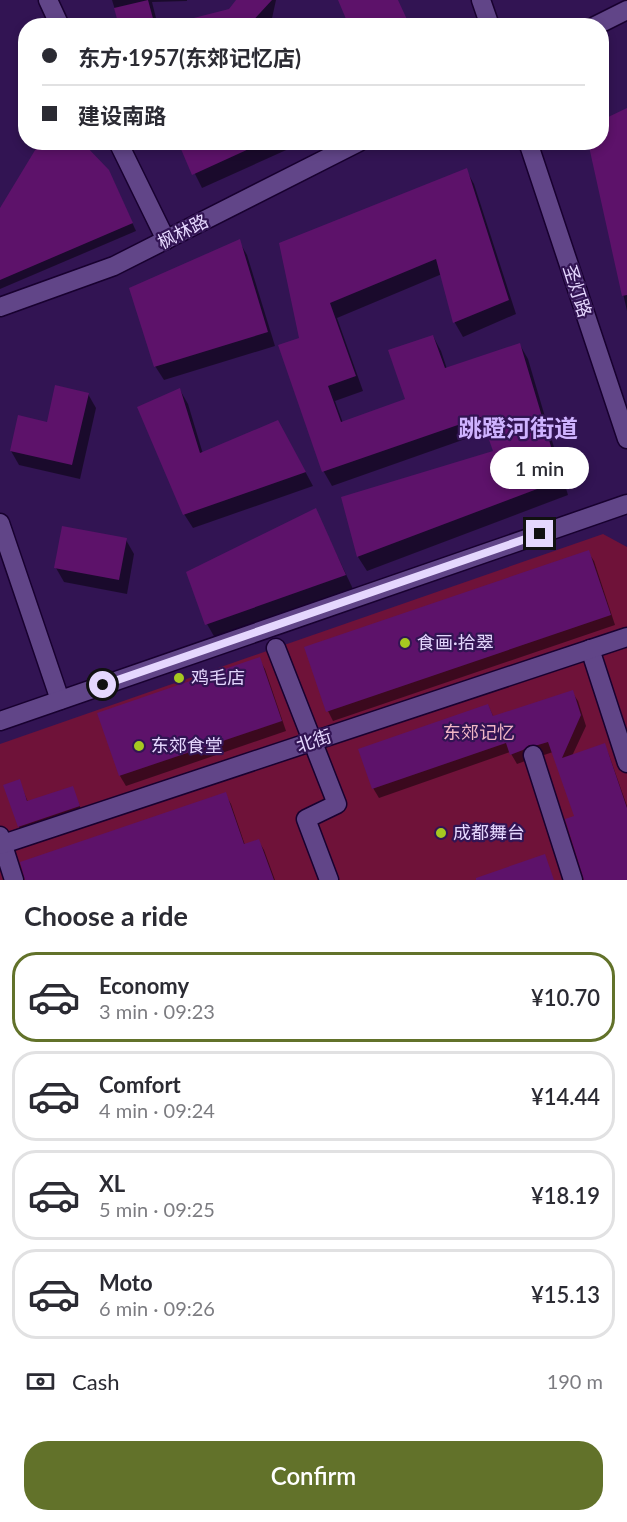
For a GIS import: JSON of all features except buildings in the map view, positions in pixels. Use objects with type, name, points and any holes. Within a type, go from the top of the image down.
[{"type":"street","points":[[48,0],[56,18]]},
{"type":"street","points":[[481,0],[487,18]]},
{"type":"street","points":[[609,19],[627,10]]},
{"type":"street","points":[[122,150],[166,240]]},
{"type":"street","name":"枫林路","points":[[0,307],[114,266],[343,150]]},
{"type":"street","name":"圣灯路","points":[[531,150],[627,439]]},
{"type":"street","points":[[0,721],[627,504]]},
{"type":"street","points":[[0,523],[60,700]]},
{"type":"street","name":"北街","points":[[1,842],[627,637]]},
{"type":"street","points":[[276,648],[337,804],[306,819],[329,880]]},
{"type":"street","points":[[590,649],[627,763]]},
{"type":"street","points":[[532,754],[573,880]]},
{"type":"street","points":[[1,842],[14,880]]},
{"type":"green space","name":"东郊记忆","points":[[603,534],[627,547],[627,880],[0,880],[0,744]]},
{"type":"place","name":"食画·拾翠","points":[[405,643]]},
{"type":"place","name":"鸡毛店","points":[[179,678]]},
{"type":"place","name":"东郊食堂","points":[[139,746]]},
{"type":"place","name":"成都舞台","points":[[441,833]]},
{"type":"district","name":"跳蹬河街道","points":[[518,429]]},
{"type":"route","points":[[103,685],[540,534]]}]
